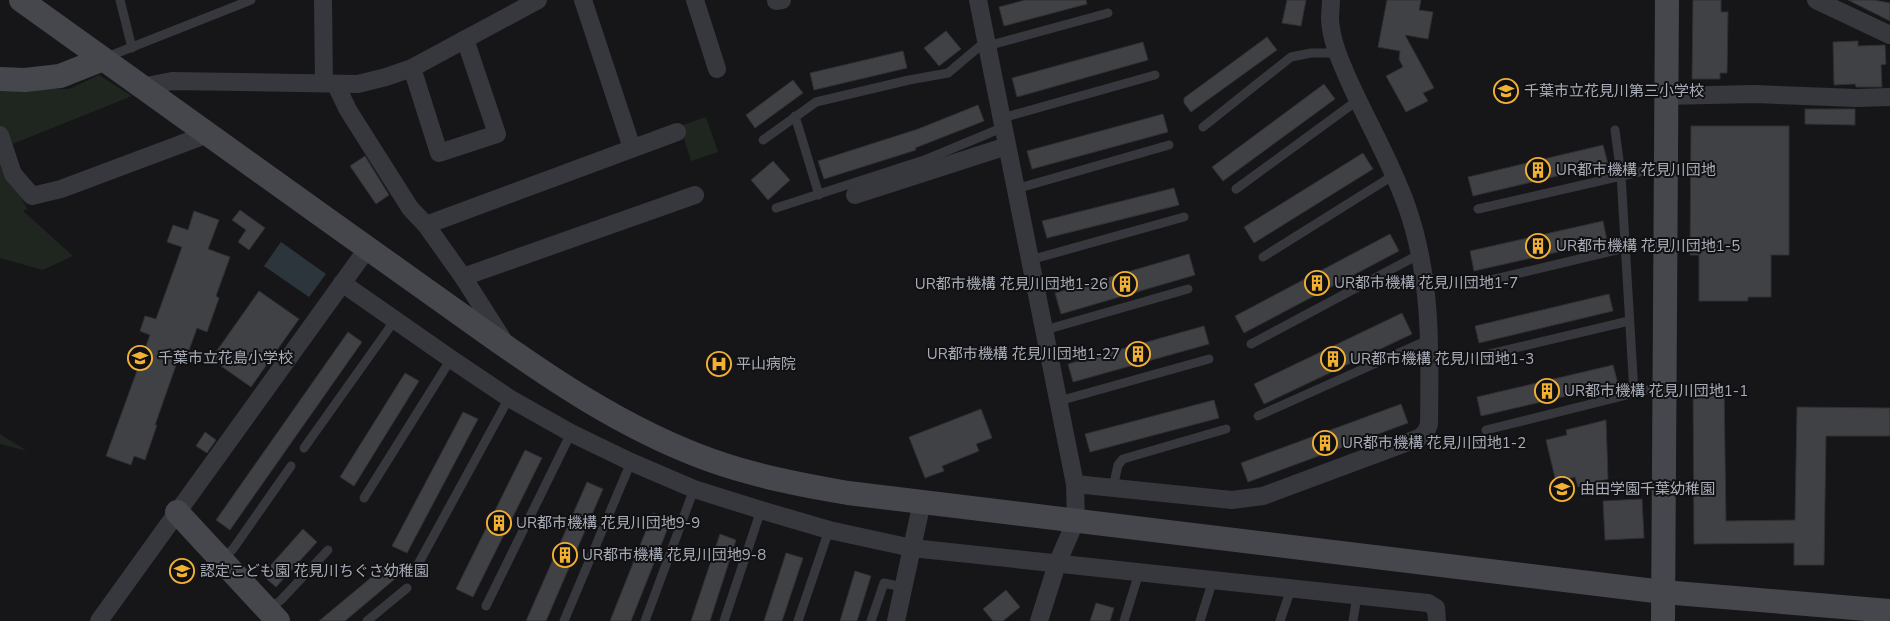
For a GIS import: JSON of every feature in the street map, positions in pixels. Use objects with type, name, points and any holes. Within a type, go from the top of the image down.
[{"type":"street","points":[[323,0],[330,84],[410,208],[426,225],[464,277],[510,350]]},
{"type":"street","points":[[142,87],[172,81],[358,84],[412,68],[538,0]]},
{"type":"street","points":[[583,0],[632,148]]},
{"type":"street","points":[[695,0],[717,69]]},
{"type":"street","points":[[978,0],[1075,484],[1076,520],[1057,564],[1039,621]]},
{"type":"street","points":[[1075,484],[1232,500],[1262,496],[1420,438],[1426,432],[1429,424],[1430,339],[1427,294],[1420,254],[1407,208],[1394,174],[1337,53],[1330,20],[1331,0]]},
{"type":"street","points":[[1663,621],[1667,0]]},
{"type":"street","points":[[1816,0],[1890,35]]},
{"type":"street","points":[[28,3],[103,59],[510,350],[612,415],[647,433],[710,460],[770,478],[810,486],[922,502],[1663,592],[1890,611]]},
{"type":"street","points":[[412,68],[439,153],[497,134],[465,39]]},
{"type":"street","points":[[0,80],[25,80],[60,76],[103,59]]},
{"type":"street","points":[[1665,96],[1754,94],[1856,98],[1890,97]]},
{"type":"street","points":[[426,225],[677,132]]},
{"type":"street","points":[[0,135],[13,174],[32,196],[61,189],[208,134]]},
{"type":"street","points":[[855,195],[1007,146]]},
{"type":"street","points":[[464,277],[695,195]]},
{"type":"street","points":[[99,621],[367,249]]},
{"type":"street","points":[[342,283],[509,398],[571,433],[631,462],[694,489],[761,510],[829,530],[912,548],[1428,603],[1436,608],[1437,621]]},
{"type":"street","points":[[896,621],[922,502]]},
{"type":"street","points":[[177,512],[273,615]]},
{"type":"lane","points":[[120,0],[132,48]]},
{"type":"lane","points":[[103,59],[251,0]]},
{"type":"lane","points":[[763,140],[808,106],[823,99],[909,80],[944,75],[987,44],[1108,13]]},
{"type":"lane","points":[[1202,127],[1291,57],[1311,53],[1337,53]]},
{"type":"lane","points":[[776,208],[927,159],[1003,123],[1155,75]]},
{"type":"lane","points":[[1236,189],[1358,100]]},
{"type":"lane","points":[[795,116],[820,194]]},
{"type":"lane","points":[[1615,130],[1621,176],[1634,393]]},
{"type":"lane","points":[[1016,189],[1169,145]]},
{"type":"lane","points":[[1478,209],[1665,166]]},
{"type":"lane","points":[[1263,257],[1394,174]]},
{"type":"lane","points":[[1030,260],[1184,217]]},
{"type":"lane","points":[[1478,283],[1625,248]]},
{"type":"lane","points":[[1251,344],[1420,254]]},
{"type":"lane","points":[[1044,330],[1188,290]]},
{"type":"lane","points":[[304,448],[395,320]]},
{"type":"lane","points":[[1481,356],[1629,321]]},
{"type":"lane","points":[[1258,416],[1430,339]]},
{"type":"lane","points":[[364,498],[451,359]]},
{"type":"lane","points":[[1059,402],[1209,359]]},
{"type":"lane","points":[[1486,430],[1664,386]]},
{"type":"lane","points":[[416,568],[509,398]]},
{"type":"lane","points":[[1113,488],[1118,466],[1124,459],[1226,429]]},
{"type":"lane","points":[[486,606],[571,433]]},
{"type":"lane","points":[[564,621],[631,462]]},
{"type":"lane","points":[[222,560],[233,548],[291,466]]},
{"type":"lane","points":[[645,621],[694,489]]},
{"type":"lane","points":[[724,621],[761,510]]},
{"type":"lane","points":[[798,621],[829,530]]},
{"type":"lane","points":[[273,615],[281,600],[328,550]]},
{"type":"lane","points":[[1124,621],[1139,573]]},
{"type":"lane","points":[[1200,621],[1213,580]]},
{"type":"lane","points":[[872,621],[884,583],[903,587]]},
{"type":"lane","points":[[367,621],[407,588]]},
{"type":"lane","points":[[1280,621],[1291,589]]},
{"type":"lane","points":[[1353,621],[1357,596]]},
{"type":"shaded area","points":[[99,75],[132,96],[0,149],[0,88],[69,89]]},
{"type":"shaded area","points":[[706,117],[718,152],[691,161],[680,126]]},
{"type":"shaded area","points":[[0,154],[27,209],[23,211],[73,256],[43,270],[0,258]]},
{"type":"shaded area","points":[[281,242],[326,274],[309,297],[264,266]]},
{"type":"shaded area","points":[[0,434],[27,451],[0,444]]},
{"type":"building","points":[[1025,0],[1086,0],[1087,4],[1004,26],[999,7]]},
{"type":"building","points":[[1287,0],[1306,0],[1301,26],[1282,23]]},
{"type":"building","points":[[1387,0],[1421,0],[1419,10],[1433,12],[1428,39],[1405,35],[1434,88],[1423,93],[1428,101],[1406,112],[1386,76],[1403,67],[1399,59],[1400,51],[1378,47]]},
{"type":"building","points":[[1693,0],[1721,0],[1721,12],[1728,12],[1727,73],[1720,73],[1720,79],[1692,79]]},
{"type":"building","points":[[1848,0],[1874,0],[1890,3],[1890,21]]},
{"type":"building","points":[[946,31],[961,49],[939,66],[924,48]]},
{"type":"building","points":[[1267,37],[1277,50],[1191,112],[1184,103],[1184,98]]},
{"type":"building","points":[[1858,41],[1858,46],[1885,45],[1886,64],[1881,65],[1882,87],[1856,87],[1855,84],[1834,85],[1833,42]]},
{"type":"building","points":[[1143,42],[1148,60],[1017,97],[1012,78]]},
{"type":"building","points":[[903,51],[907,68],[814,90],[810,73]]},
{"type":"building","points":[[793,80],[803,93],[755,128],[746,115]]},
{"type":"building","points":[[1324,84],[1335,99],[1223,181],[1212,167]]},
{"type":"building","points":[[978,105],[984,121],[915,148],[916,150],[824,179],[818,161],[918,129]]},
{"type":"building","points":[[1805,109],[1855,109],[1855,125],[1805,124]]},
{"type":"building","points":[[1163,114],[1168,132],[1032,169],[1027,151]]},
{"type":"building","points":[[1691,126],[1789,126],[1789,255],[1771,255],[1771,297],[1748,297],[1748,301],[1699,301],[1699,255],[1690,255]]},
{"type":"building","name":"UR都市機構 花見川団地","points":[[1603,145],[1608,164],[1473,196],[1468,177]]},
{"type":"building","points":[[1363,153],[1373,169],[1254,243],[1244,227]]},
{"type":"building","points":[[365,156],[389,195],[376,204],[350,166]]},
{"type":"building","points":[[773,161],[790,180],[768,200],[751,180]]},
{"type":"building","points":[[1174,188],[1179,205],[1047,238],[1042,221]]},
{"type":"building","points":[[240,210],[265,228],[249,250],[238,242],[246,230],[232,220]]},
{"type":"building","points":[[194,211],[219,220],[208,249],[230,257],[216,296],[219,298],[207,332],[197,328],[188,353],[181,351],[145,460],[134,456],[131,465],[106,456],[150,335],[140,331],[145,316],[156,319],[182,247],[167,242],[173,225],[188,230]]},
{"type":"building","name":"UR都市機構 花見川団地1-5","points":[[1603,221],[1607,241],[1474,271],[1470,251]]},
{"type":"building","name":"UR都市機構 花見川団地1-7","points":[[1390,234],[1399,251],[1244,333],[1235,316]]},
{"type":"building","name":"UR都市機構 花見川団地1-26","points":[[1189,254],[1195,275],[1061,314],[1055,293]]},
{"type":"building","points":[[259,291],[299,319],[251,387],[211,359]]},
{"type":"building","points":[[1609,294],[1613,311],[1479,343],[1475,326]]},
{"type":"building","name":"UR都市機構 花見川団地1-3","points":[[1402,313],[1412,334],[1264,404],[1254,384]]},
{"type":"building","name":"UR都市機構 花見川団地1-27","points":[[1204,326],[1209,344],[1073,382],[1068,364]]},
{"type":"building","points":[[348,332],[362,342],[230,530],[216,520]]},
{"type":"building","name":"UR都市機構 花見川団地1-1","points":[[1613,365],[1618,384],[1481,416],[1477,397]]},
{"type":"building","points":[[405,373],[419,381],[354,486],[340,477]]},
{"type":"building","points":[[1693,385],[1724,385],[1726,521],[1795,520],[1797,407],[1890,408],[1890,436],[1826,436],[1824,565],[1794,565],[1794,543],[1694,544]]},
{"type":"building","points":[[1214,400],[1219,418],[1090,452],[1085,434]]},
{"type":"building","name":"UR都市機構 花見川団地1-2","points":[[1401,404],[1408,423],[1248,482],[1241,463]]},
{"type":"building","points":[[981,409],[992,438],[976,444],[979,451],[942,466],[944,471],[925,478],[909,437]]},
{"type":"building","points":[[463,412],[478,419],[407,553],[392,546]]},
{"type":"building","points":[[1606,420],[1608,479],[1578,487],[1575,477],[1556,482],[1546,440],[1567,435],[1566,430]]},
{"type":"building","points":[[205,432],[216,440],[207,453],[196,446]]},
{"type":"building","name":"UR都市機構 花見川団地9-9","points":[[525,450],[542,458],[473,597],[456,589]]},
{"type":"building","name":"UR都市機構 花見川団地9-8","points":[[587,482],[603,489],[546,621],[526,621]]},
{"type":"building","points":[[1642,499],[1644,538],[1605,540],[1603,501]]},
{"type":"building","points":[[653,513],[671,520],[631,621],[610,621]]},
{"type":"building","points":[[303,529],[317,542],[276,587],[262,575]]},
{"type":"building","points":[[720,534],[736,540],[710,621],[691,621]]},
{"type":"building","points":[[786,553],[803,558],[782,621],[764,621]]},
{"type":"building","points":[[385,566],[396,578],[345,621],[319,621]]},
{"type":"building","points":[[855,571],[871,576],[857,621],[840,621]]},
{"type":"building","points":[[1006,590],[1020,607],[1003,621],[993,621],[983,609]]},
{"type":"building","points":[[1096,603],[1114,608],[1110,621],[1090,621]]},
{"type":"place","name":"千葉市立花見川第三小学校","points":[[1506,91]]},
{"type":"place","name":"UR都市機構 花見川団地","points":[[1538,170]]},
{"type":"place","name":"UR都市機構 花見川団地1-5","points":[[1538,246]]},
{"type":"place","name":"UR都市機構 花見川団地1-7","points":[[1317,283]]},
{"type":"place","name":"UR都市機構 花見川団地1-26","points":[[1125,284]]},
{"type":"place","name":"UR都市機構 花見川団地1-27","points":[[1138,354]]},
{"type":"place","name":"千葉市立花島小学校","points":[[140,358]]},
{"type":"place","name":"UR都市機構 花見川団地1-3","points":[[1333,359]]},
{"type":"place","name":"平山病院","points":[[719,364]]},
{"type":"place","name":"UR都市機構 花見川団地1-1","points":[[1547,391]]},
{"type":"place","name":"UR都市機構 花見川団地1-2","points":[[1325,443]]},
{"type":"place","name":"由田学園千葉幼稚園","points":[[1562,489]]},
{"type":"place","name":"UR都市機構 花見川団地9-9","points":[[499,523]]},
{"type":"place","name":"UR都市機構 花見川団地9-8","points":[[565,555]]},
{"type":"place","name":"認定こども園 花見川ちぐさ幼稚園","points":[[182,571]]}]
